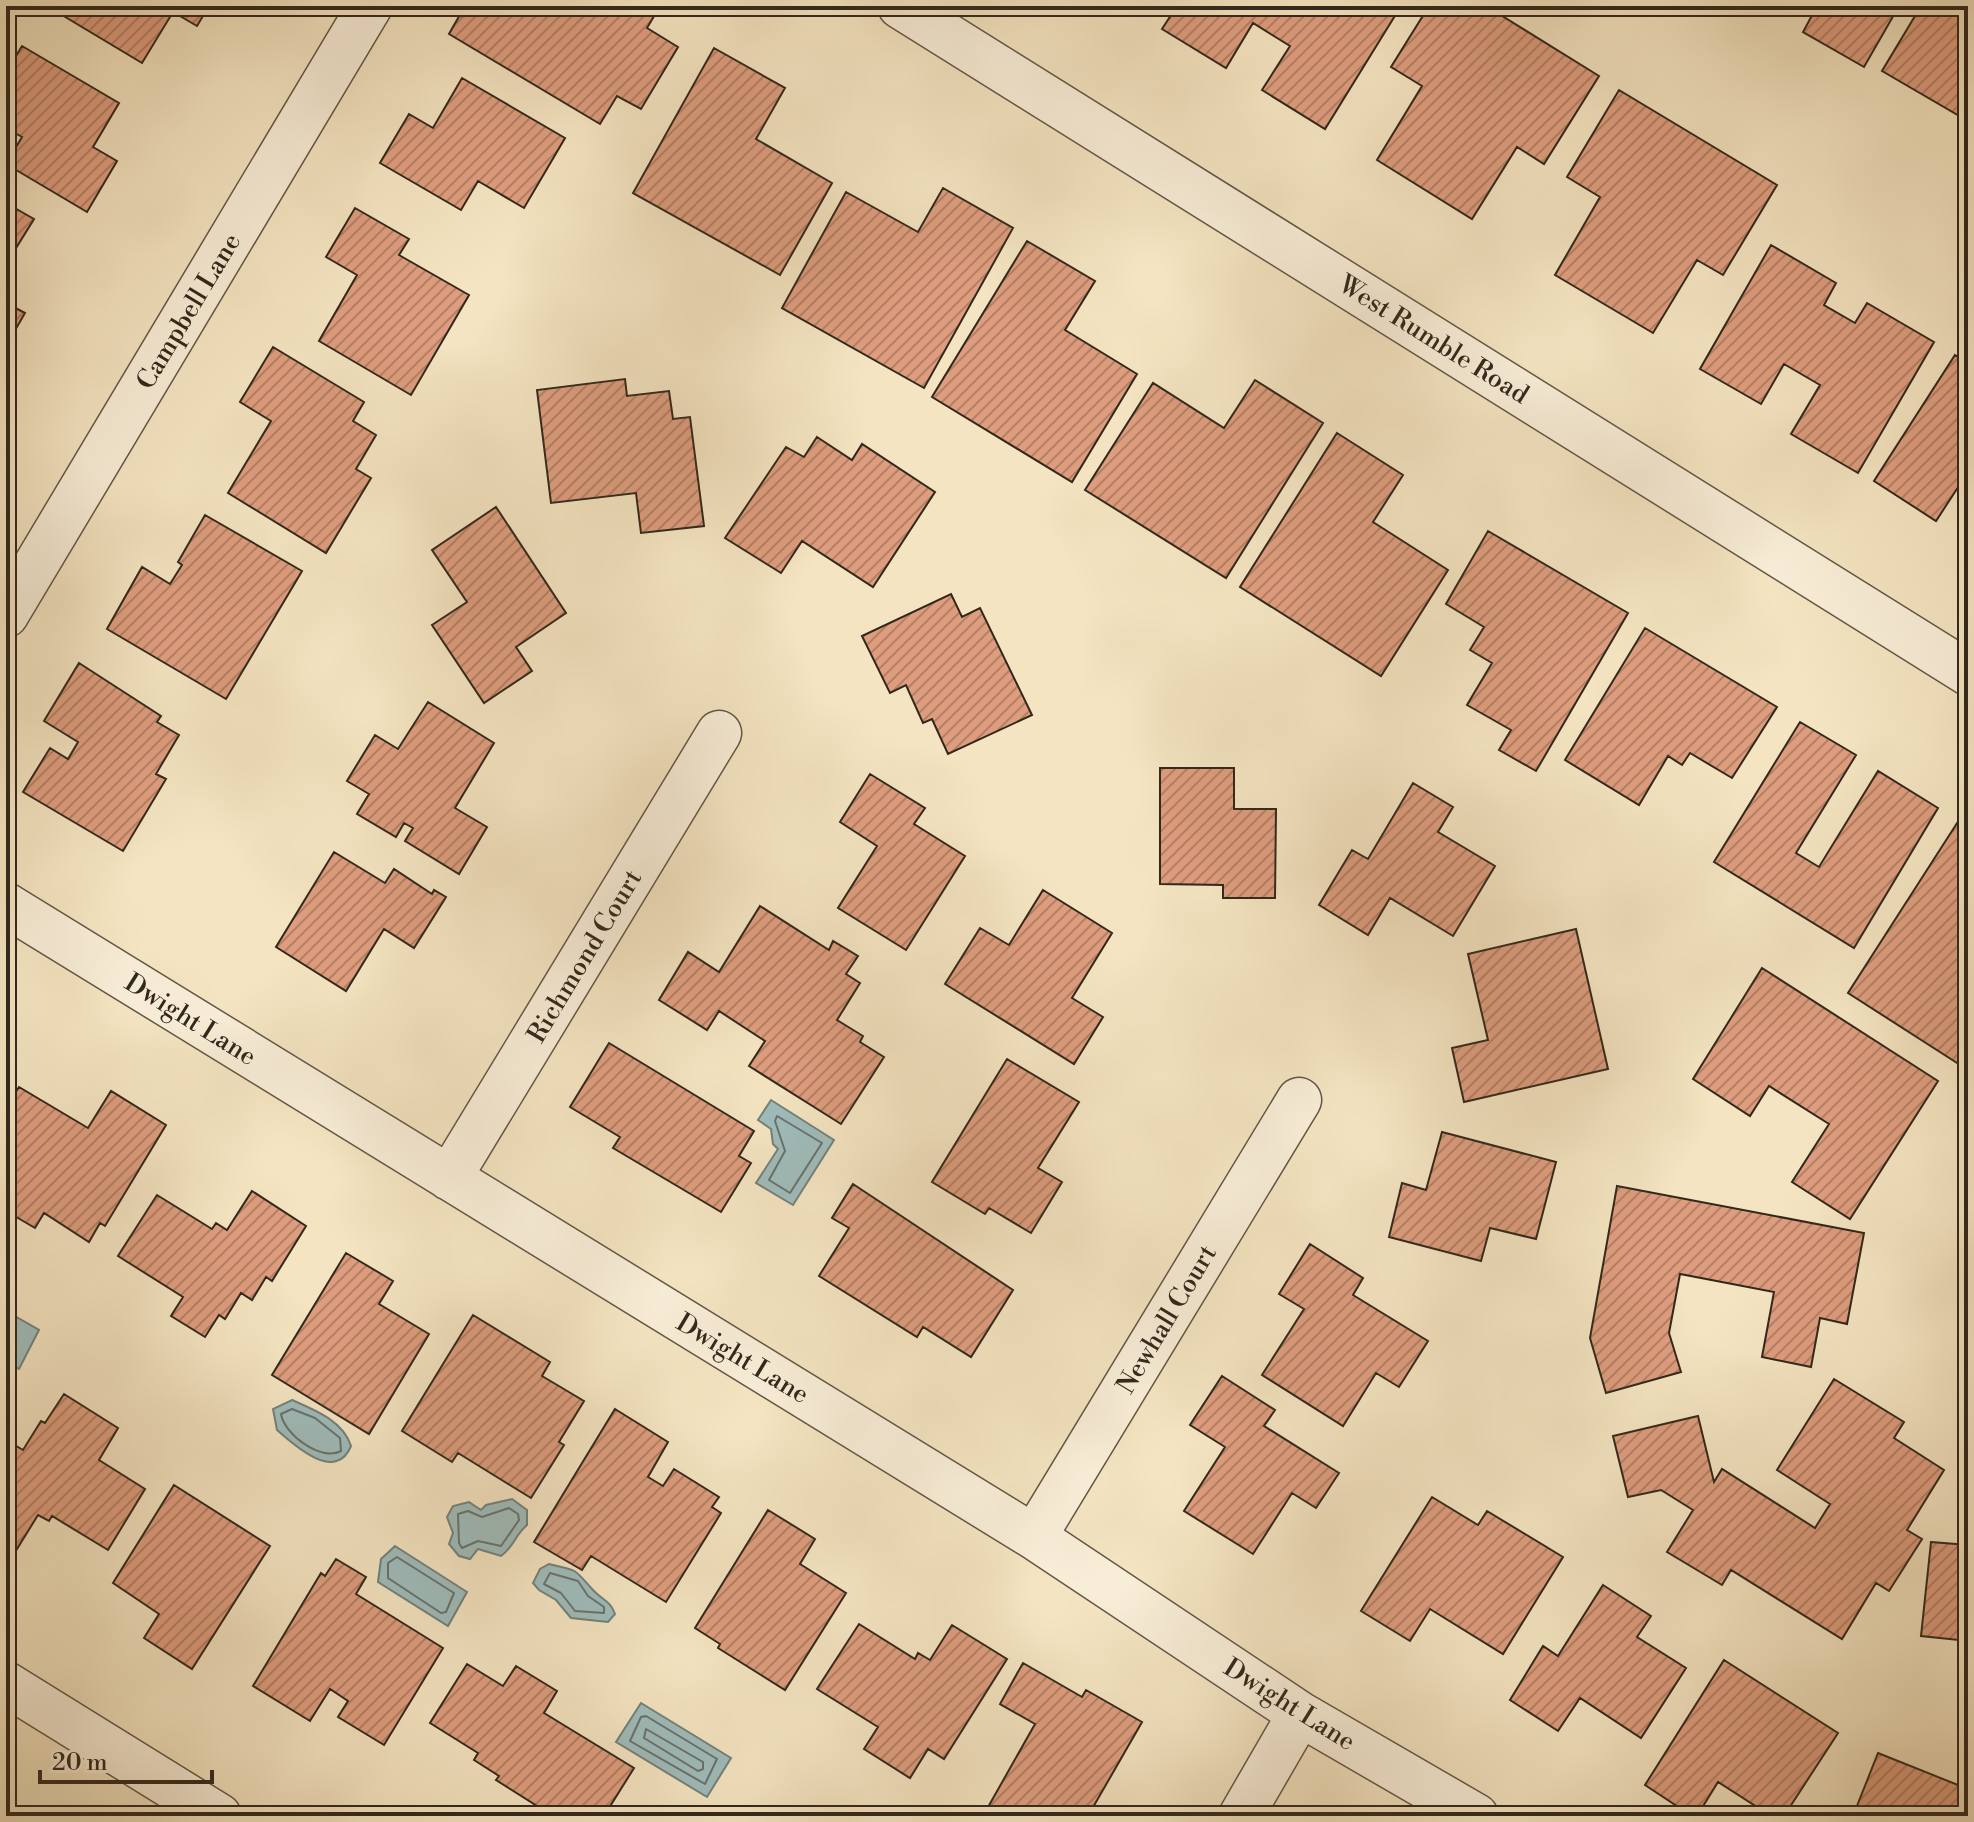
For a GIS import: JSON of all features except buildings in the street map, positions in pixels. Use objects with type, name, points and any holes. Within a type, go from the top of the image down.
[{"type":"street","name":"Campbell Lane","points":[[6,615],[370,6]]},
{"type":"street","name":"West Rumble Road","points":[[900,6],[1968,673]]},
{"type":"street","name":"Richmond Court","points":[[449,1178],[719,733]]},
{"type":"street","name":"Dwight Lane","points":[[6,905],[1034,1537],[1300,1714],[1476,1816]]},
{"type":"street","name":"Newhall Court","points":[[1034,1537],[1299,1100]]},
{"type":"street","points":[[6,1684],[219,1816]]},
{"type":"street","points":[[1241,1816],[1300,1714]]},
{"type":"water","points":[[771,1100],[834,1140],[793,1205],[756,1183],[778,1149],[773,1144],[771,1129],[758,1120]]},
{"type":"water","points":[[6,1311],[39,1330],[19,1369],[6,1362]]},
{"type":"water","points":[[292,1400],[327,1417],[342,1430],[351,1446],[344,1457],[336,1461],[315,1458],[277,1430],[273,1409]]},
{"type":"water","points":[[512,1499],[527,1510],[527,1525],[508,1549],[501,1556],[478,1549],[470,1559],[459,1556],[449,1544],[453,1533],[447,1517],[453,1506],[469,1502],[481,1510],[486,1505]]},
{"type":"water","points":[[395,1546],[467,1592],[448,1626],[378,1582],[381,1559]]},
{"type":"water","points":[[549,1564],[578,1574],[615,1614],[608,1622],[571,1618],[556,1600],[533,1583],[540,1569]]},
{"type":"water","points":[[641,1703],[731,1758],[707,1797],[616,1742]]}]
